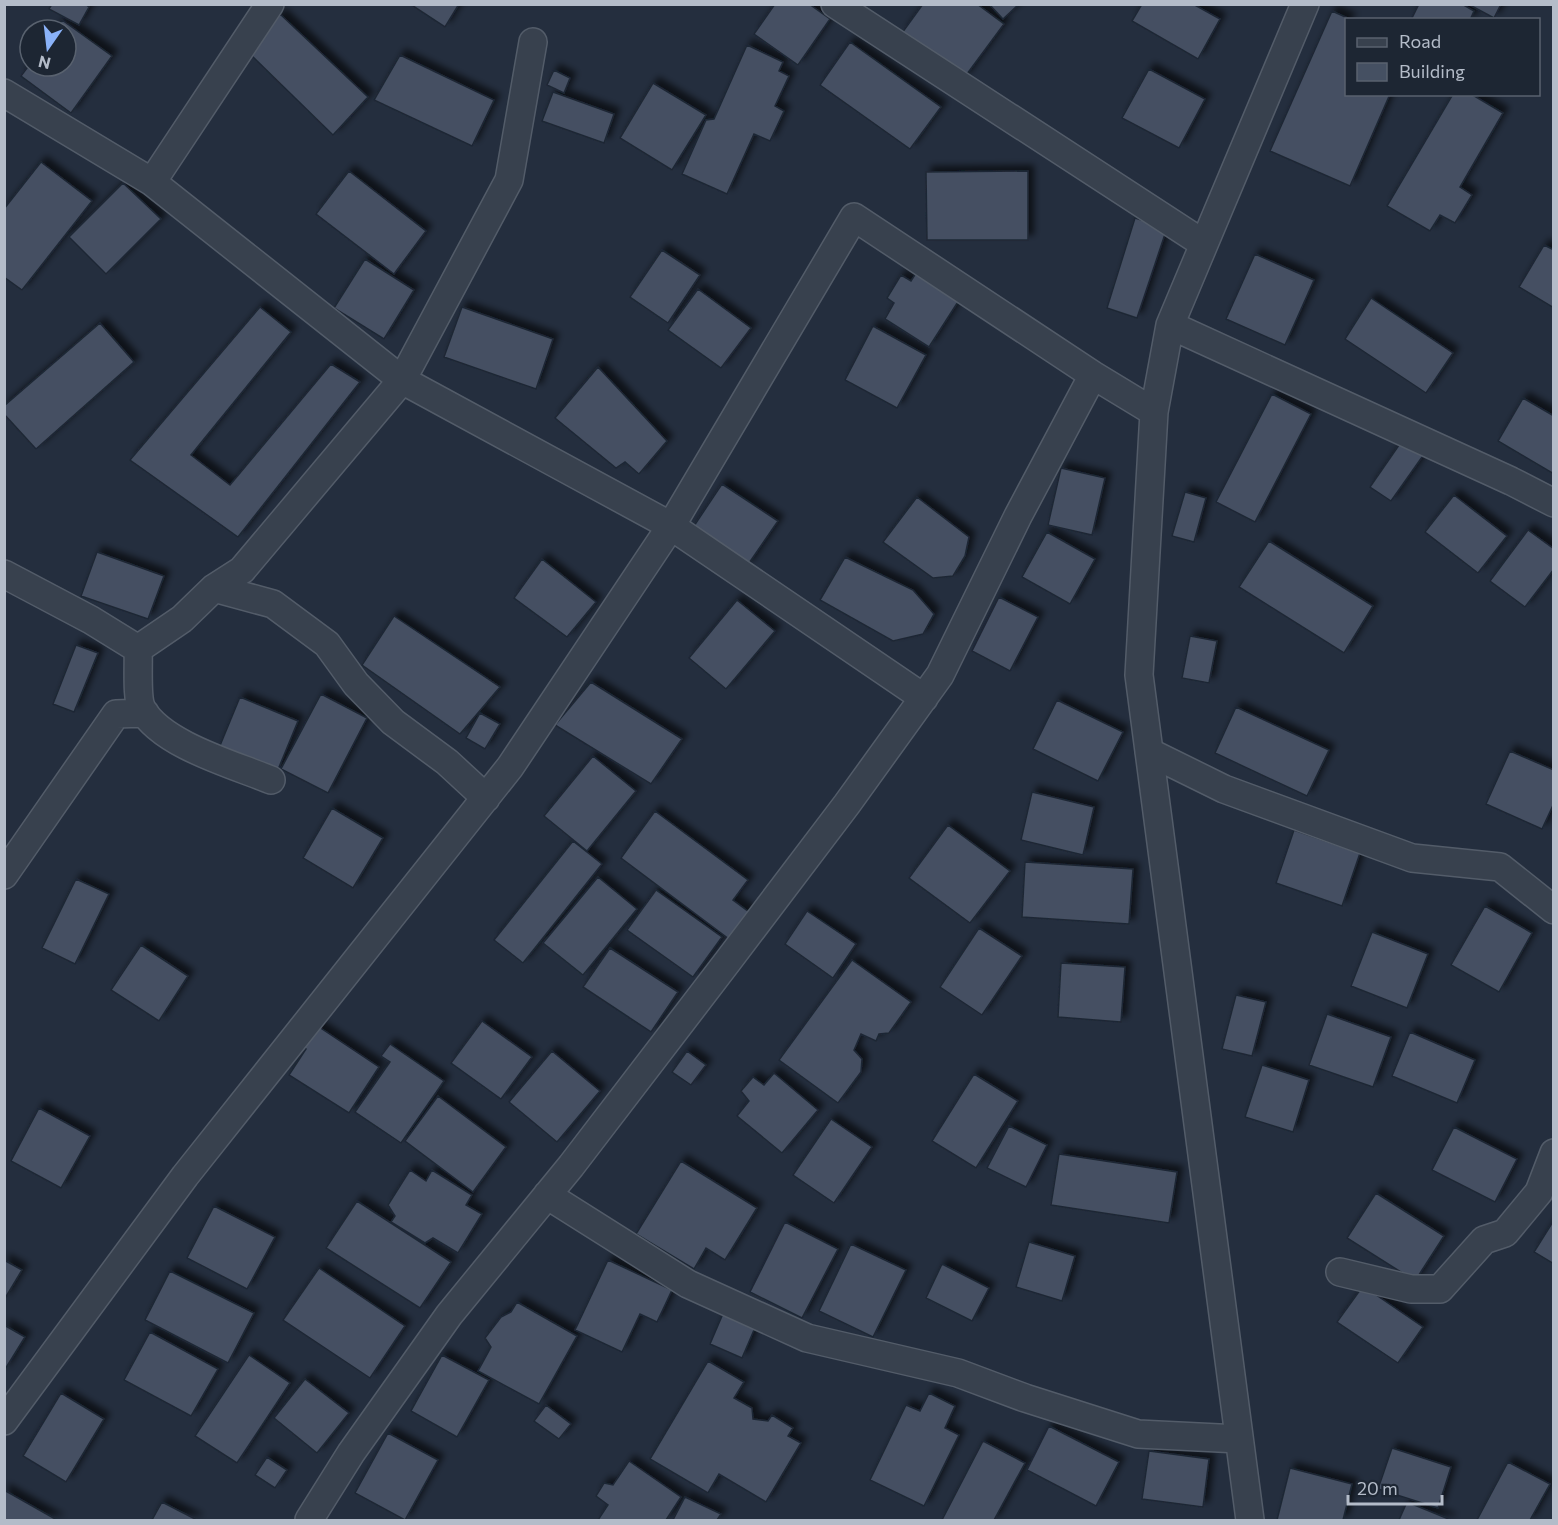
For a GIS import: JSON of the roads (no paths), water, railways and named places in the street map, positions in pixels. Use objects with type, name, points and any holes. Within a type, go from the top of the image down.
[{"type":"street","points":[[152,182],[270,4]]},
{"type":"street","points":[[835,4],[1204,244]]},
{"type":"street","points":[[1250,1521],[1139,675],[1154,412],[1170,325],[1305,4]]},
{"type":"street","points":[[138,649],[182,619],[214,588],[242,570],[402,380],[509,180],[533,42]]},
{"type":"street","points":[[4,93],[152,182],[402,380],[671,526],[924,698]]},
{"type":"street","points":[[4,1421],[185,1176],[510,767],[671,526],[854,217],[1093,375],[1154,412]]},
{"type":"street","points":[[1170,325],[1511,481],[1554,503]]},
{"type":"street","points":[[309,1521],[351,1453],[449,1315],[547,1195],[847,804],[924,698],[939,675],[1018,516],[1093,375]]},
{"type":"street","points":[[4,574],[138,649]]},
{"type":"street","points":[[214,588],[273,604],[327,644],[356,684],[393,722],[447,762],[486,798]]},
{"type":"street","points":[[138,649],[141,707],[155,726],[194,749],[271,780]]},
{"type":"street","points":[[4,875],[116,714],[145,713]]},
{"type":"street","points":[[1149,752],[1224,789],[1412,858],[1500,867],[1554,910]]},
{"type":"street","points":[[1340,1272],[1372,1282],[1411,1289],[1440,1289],[1484,1240],[1505,1233],[1539,1192],[1554,1153]]},
{"type":"street","points":[[547,1195],[688,1284],[807,1338],[958,1373],[1025,1398],[1138,1434],[1239,1439]]}]
